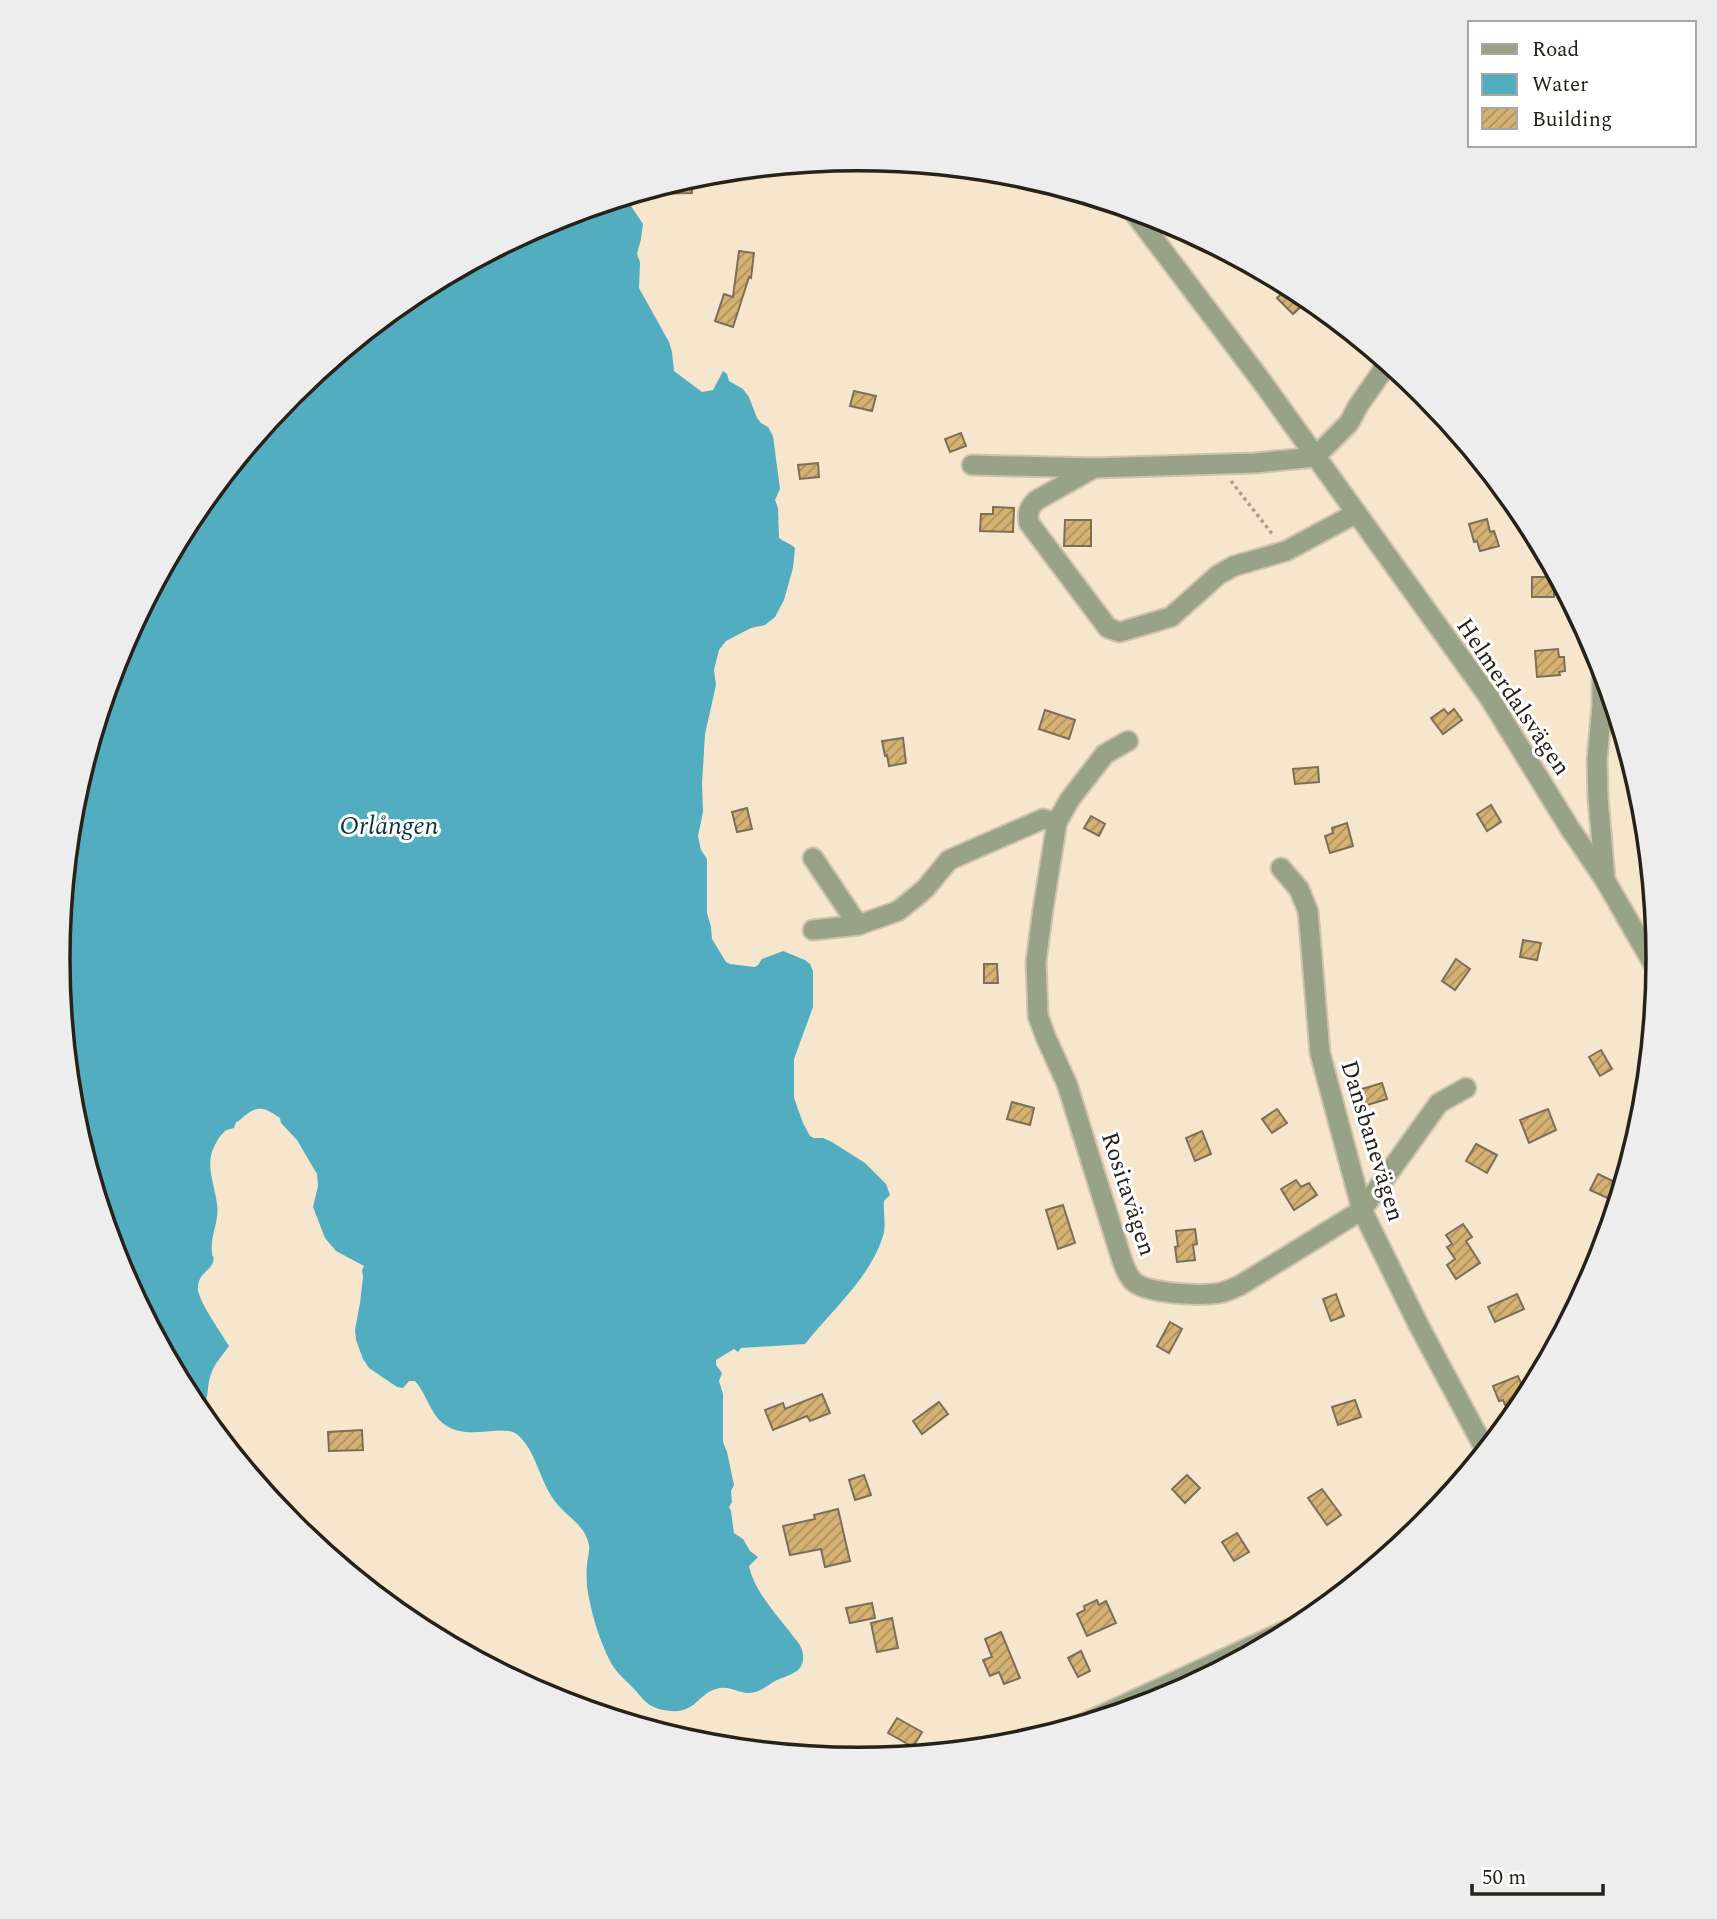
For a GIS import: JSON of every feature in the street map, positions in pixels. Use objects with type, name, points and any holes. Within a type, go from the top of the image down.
[{"type":"street","name":"Helmerdalsvägen","points":[[1143,225],[1489,697],[1605,880],[1647,952]]},
{"type":"street","points":[[972,465],[1094,468],[1255,463],[1315,457],[1349,423],[1382,371]]},
{"type":"street","points":[[1094,468],[1037,500],[1030,505],[1027,515],[1029,523],[1108,628],[1120,632],[1171,617],[1218,575],[1234,566],[1286,551],[1355,514]]},
{"type":"street","points":[[1605,880],[1597,760],[1607,712]]},
{"type":"street","name":"Rositavägen","points":[[1128,741],[1105,754],[1070,799],[1057,822],[1036,961],[1038,1016],[1067,1084],[1126,1271],[1135,1283],[1150,1291],[1201,1294],[1221,1293],[1239,1286],[1362,1210],[1439,1103],[1466,1088]]},
{"type":"street","points":[[813,930],[858,925],[898,911],[926,889],[949,860],[1043,819],[1057,822]]},
{"type":"street","points":[[813,858],[858,925]]},
{"type":"street","name":"Dansbanevägen","points":[[1281,868],[1299,889],[1308,911],[1320,1053],[1362,1210],[1418,1324],[1482,1443]]},
{"type":"street","points":[[1184,1677],[1210,1665]]},
{"type":"path","points":[[1217,464],[1286,551]]},
{"type":"water","name":"Orlången","points":[[630,205],[643,224],[637,254],[640,262],[639,288],[669,342],[674,371],[702,392],[713,390],[723,371],[729,381],[743,389],[749,397],[757,418],[768,427],[773,436],[780,489],[775,500],[778,508],[779,538],[795,548],[793,568],[784,600],[775,617],[765,625],[751,628],[726,641],[719,650],[714,670],[716,685],[705,734],[703,812],[698,836],[701,850],[707,859],[707,913],[712,939],[730,964],[755,967],[762,959],[783,951],[810,964],[813,971],[813,1007],[794,1059],[794,1098],[810,1136],[832,1142],[865,1163],[886,1184],[890,1195],[884,1201],[885,1225],[876,1254],[858,1282],[805,1344],[741,1348],[738,1352],[734,1349],[716,1360],[722,1373],[719,1381],[723,1394],[723,1442],[734,1485],[729,1507],[734,1533],[743,1539],[750,1551],[758,1557],[749,1566],[755,1584],[800,1645],[803,1652],[801,1667],[759,1691],[747,1693],[728,1688],[716,1689],[679,1711],[658,1709],[642,1698],[611,1663],[599,1636],[587,1587],[587,1538],[554,1500],[525,1443],[519,1436],[504,1430],[464,1432],[453,1429],[439,1420],[415,1381],[409,1381],[403,1388],[397,1387],[369,1368],[363,1359],[355,1330],[364,1266],[336,1251],[325,1238],[313,1207],[318,1186],[317,1174],[280,1118],[264,1109],[251,1111],[236,1122],[234,1128],[226,1130],[214,1146],[210,1162],[218,1210],[212,1246],[214,1258],[198,1284],[198,1290],[229,1346],[211,1373],[206,1402],[176,1354],[130,1261],[97,1164],[77,1062],[70,960],[77,857],[85,806],[112,706],[151,611],[203,521],[233,479],[301,402],[378,334],[464,277],[557,231]]},
{"type":"building","points":[[692,189],[692,193],[673,193]]},
{"type":"building","points":[[739,251],[754,253],[751,278],[749,277],[733,327],[715,321],[724,294],[733,297]]},
{"type":"building","points":[[1281,294],[1301,307],[1293,314],[1277,298]]},
{"type":"building","points":[[854,391],[876,396],[872,411],[850,406]]},
{"type":"building","points":[[961,433],[966,446],[950,452],[945,439]]},
{"type":"building","points":[[818,463],[819,477],[800,479],[798,465]]},
{"type":"building","points":[[993,507],[1014,508],[1013,532],[980,531],[981,514],[993,514]]},
{"type":"building","points":[[1487,519],[1490,532],[1494,531],[1499,546],[1480,551],[1477,541],[1474,542],[1469,524]]},
{"type":"building","points":[[1065,520],[1091,520],[1091,546],[1064,546]]},
{"type":"building","points":[[1532,577],[1548,577],[1554,589],[1554,597],[1532,597]]},
{"type":"building","points":[[1558,649],[1559,657],[1564,657],[1565,671],[1559,672],[1560,675],[1537,677],[1535,651]]},
{"type":"building","points":[[1444,709],[1448,714],[1454,709],[1462,720],[1443,734],[1431,718]]},
{"type":"building","points":[[1045,710],[1075,720],[1069,739],[1039,729]]},
{"type":"building","points":[[903,738],[906,763],[889,766],[882,741]]},
{"type":"building","points":[[1318,767],[1319,782],[1295,784],[1293,769]]},
{"type":"building","points":[[1491,805],[1501,822],[1487,831],[1477,814]]},
{"type":"building","points":[[747,808],[752,829],[737,832],[732,812]]},
{"type":"building","points":[[1091,816],[1105,824],[1099,836],[1084,828]]},
{"type":"building","points":[[1347,823],[1353,846],[1330,853],[1325,836],[1333,833],[1332,828]]},
{"type":"building","points":[[1523,940],[1541,943],[1537,960],[1520,957]]},
{"type":"building","points":[[1456,959],[1470,969],[1455,990],[1442,981]]},
{"type":"building","points":[[984,964],[997,964],[998,983],[984,983]]},
{"type":"building","points":[[1601,1050],[1612,1069],[1600,1076],[1589,1057]]},
{"type":"building","points":[[1382,1083],[1387,1099],[1364,1106],[1359,1090]]},
{"type":"building","points":[[1012,1102],[1034,1108],[1030,1125],[1007,1119]]},
{"type":"building","points":[[1277,1109],[1287,1123],[1272,1133],[1262,1119]]},
{"type":"building","points":[[1548,1109],[1556,1130],[1529,1143],[1520,1120]]},
{"type":"building","points":[[1202,1131],[1211,1154],[1195,1161],[1186,1138]]},
{"type":"building","points":[[1476,1144],[1497,1155],[1487,1173],[1466,1161]]},
{"type":"building","points":[[1598,1174],[1615,1182],[1609,1199],[1590,1190]]},
{"type":"building","points":[[1296,1180],[1301,1187],[1309,1183],[1317,1195],[1294,1210],[1281,1189]]},
{"type":"building","points":[[1063,1205],[1075,1243],[1058,1249],[1046,1210]]},
{"type":"building","points":[[1463,1224],[1472,1237],[1466,1241],[1480,1263],[1456,1279],[1447,1265],[1455,1259],[1447,1247],[1452,1244],[1446,1235]]},
{"type":"building","points":[[1195,1229],[1195,1260],[1177,1262],[1176,1231]]},
{"type":"building","points":[[1336,1294],[1344,1316],[1331,1321],[1323,1299]]},
{"type":"building","points":[[1517,1294],[1524,1309],[1495,1322],[1488,1307]]},
{"type":"building","points":[[1170,1322],[1182,1329],[1169,1353],[1157,1346]]},
{"type":"building","points":[[1518,1376],[1522,1385],[1511,1403],[1505,1405],[1503,1400],[1499,1401],[1493,1386]]},
{"type":"building","points":[[822,1394],[830,1413],[810,1421],[807,1416],[773,1430],[765,1410],[783,1403],[785,1409]]},
{"type":"building","points":[[1355,1400],[1361,1417],[1338,1425],[1332,1407]]},
{"type":"building","points":[[939,1402],[948,1414],[922,1434],[913,1421]]},
{"type":"building","points":[[362,1430],[363,1450],[329,1451],[328,1432]]},
{"type":"building","points":[[864,1475],[871,1495],[855,1500],[849,1480]]},
{"type":"building","points":[[1187,1475],[1200,1488],[1185,1503],[1172,1489]]},
{"type":"building","points":[[1322,1489],[1341,1515],[1327,1525],[1308,1498]]},
{"type":"building","points":[[838,1509],[850,1561],[825,1567],[821,1549],[790,1555],[783,1526],[815,1519],[814,1515]]},
{"type":"building","points":[[1237,1533],[1249,1552],[1234,1561],[1222,1542]]},
{"type":"building","points":[[1097,1600],[1099,1605],[1106,1601],[1116,1623],[1087,1636],[1077,1614],[1085,1610],[1084,1606]]},
{"type":"building","points":[[872,1603],[875,1618],[850,1623],[846,1608]]},
{"type":"building","points":[[892,1618],[898,1648],[877,1652],[871,1623]]},
{"type":"building","points":[[1001,1632],[1020,1678],[1004,1684],[999,1672],[990,1676],[983,1660],[992,1657],[985,1639]]},
{"type":"building","points":[[1081,1651],[1090,1671],[1078,1677],[1068,1658]]},
{"type":"building","points":[[897,1718],[922,1732],[911,1746],[888,1733]]}]
